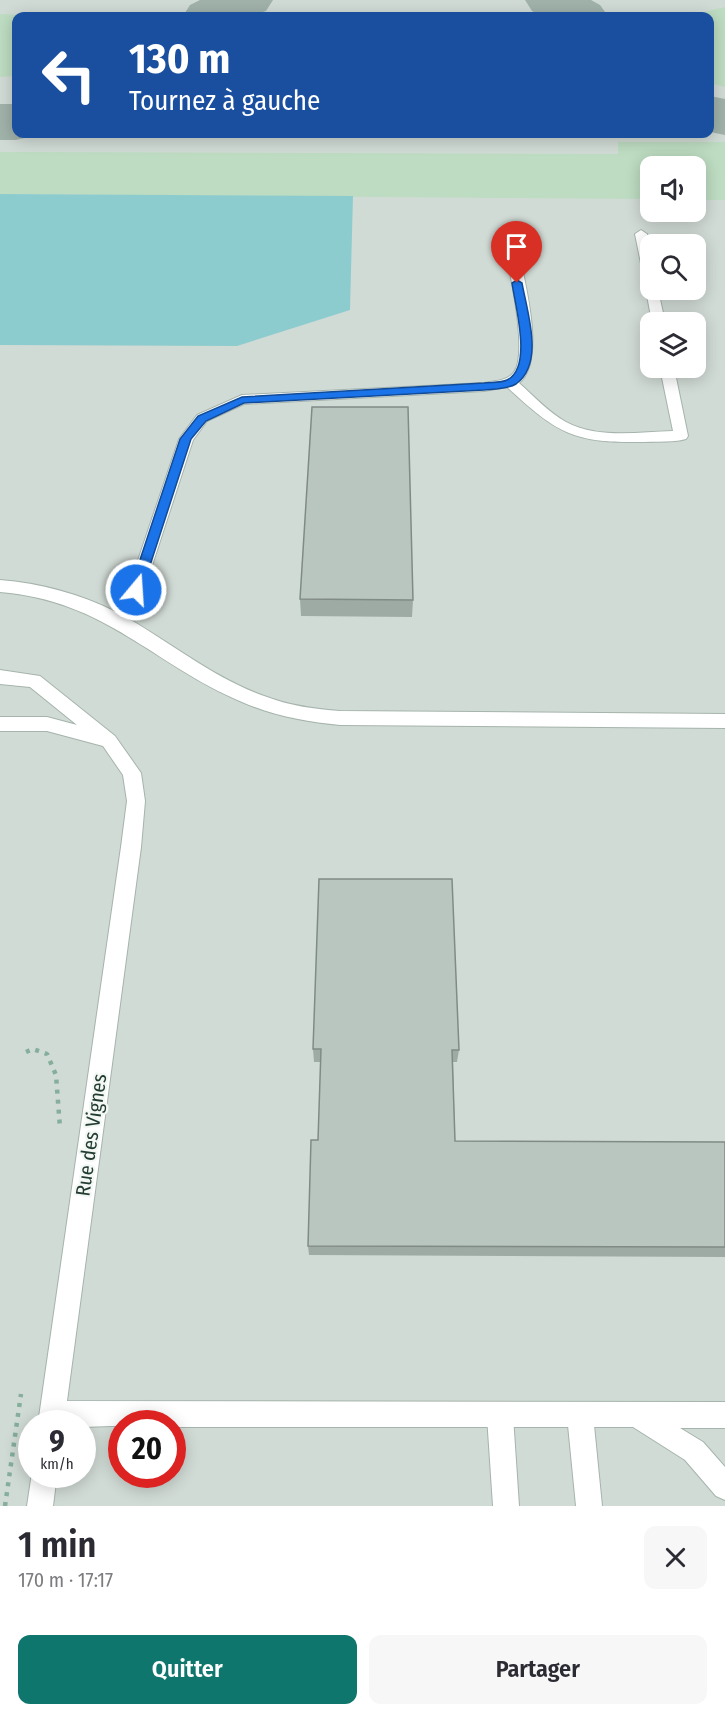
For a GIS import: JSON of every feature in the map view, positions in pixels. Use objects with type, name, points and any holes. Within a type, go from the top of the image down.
[{"type":"street","points":[[119,622],[136,590],[186,439],[202,418],[242,400],[484,387],[510,383],[522,372],[527,346],[510,240]]},
{"type":"street","points":[[510,383],[540,409],[569,429],[605,435],[681,436],[669,378]]},
{"type":"street","points":[[0,586],[32,589],[74,600],[119,622],[185,663],[247,697],[293,713],[340,718],[725,721]]},
{"type":"street","name":"Rue des Vignes","points":[[0,677],[34,681],[109,741],[132,773],[136,801],[53,1410]]},
{"type":"street","points":[[0,724],[47,724],[109,741]]},
{"type":"street","points":[[580,1415],[589,1506]]},
{"type":"street","points":[[636,1415],[694,1451],[725,1487]]},
{"type":"street","points":[[96,1419],[725,1415]]},
{"type":"street","points":[[500,1416],[506,1506]]},
{"type":"street","points":[[40,1506],[42,1488]]},
{"type":"path","points":[[26,1052],[33,1049],[47,1054],[56,1075],[60,1136]]},
{"type":"path","points":[[5,1506],[21,1391]]},
{"type":"shaded area","points":[[0,0],[725,0],[725,1506],[0,1506]]},
{"type":"green space","points":[[725,7],[725,87],[714,84],[714,12],[704,12]]},
{"type":"green space","points":[[0,14],[12,15],[12,76],[0,77]]},
{"type":"green space","points":[[618,142],[725,142],[725,200],[706,200],[706,156],[640,156],[640,199],[0,194],[0,152],[618,154]]},
{"type":"water","points":[[0,194],[353,196],[350,310],[237,346],[0,345]]},
{"type":"building","points":[[312,407],[408,407],[413,600],[300,599]]},
{"type":"building","points":[[319,879],[452,879],[459,1050],[452,1050],[455,1141],[725,1142],[725,1247],[308,1246],[311,1140],[318,1140],[321,1049],[313,1049]]},
{"type":"taxiway","points":[[217,12],[247,0]]},
{"type":"taxiway","points":[[551,0],[574,12]]},
{"type":"taxiway","points":[[714,115],[725,117]]},
{"type":"taxiway","points":[[0,122],[12,122]]},
{"type":"route","points":[[136,590],[186,439],[202,418],[242,400],[484,387],[510,383],[522,372],[527,346],[517,283]]}]
